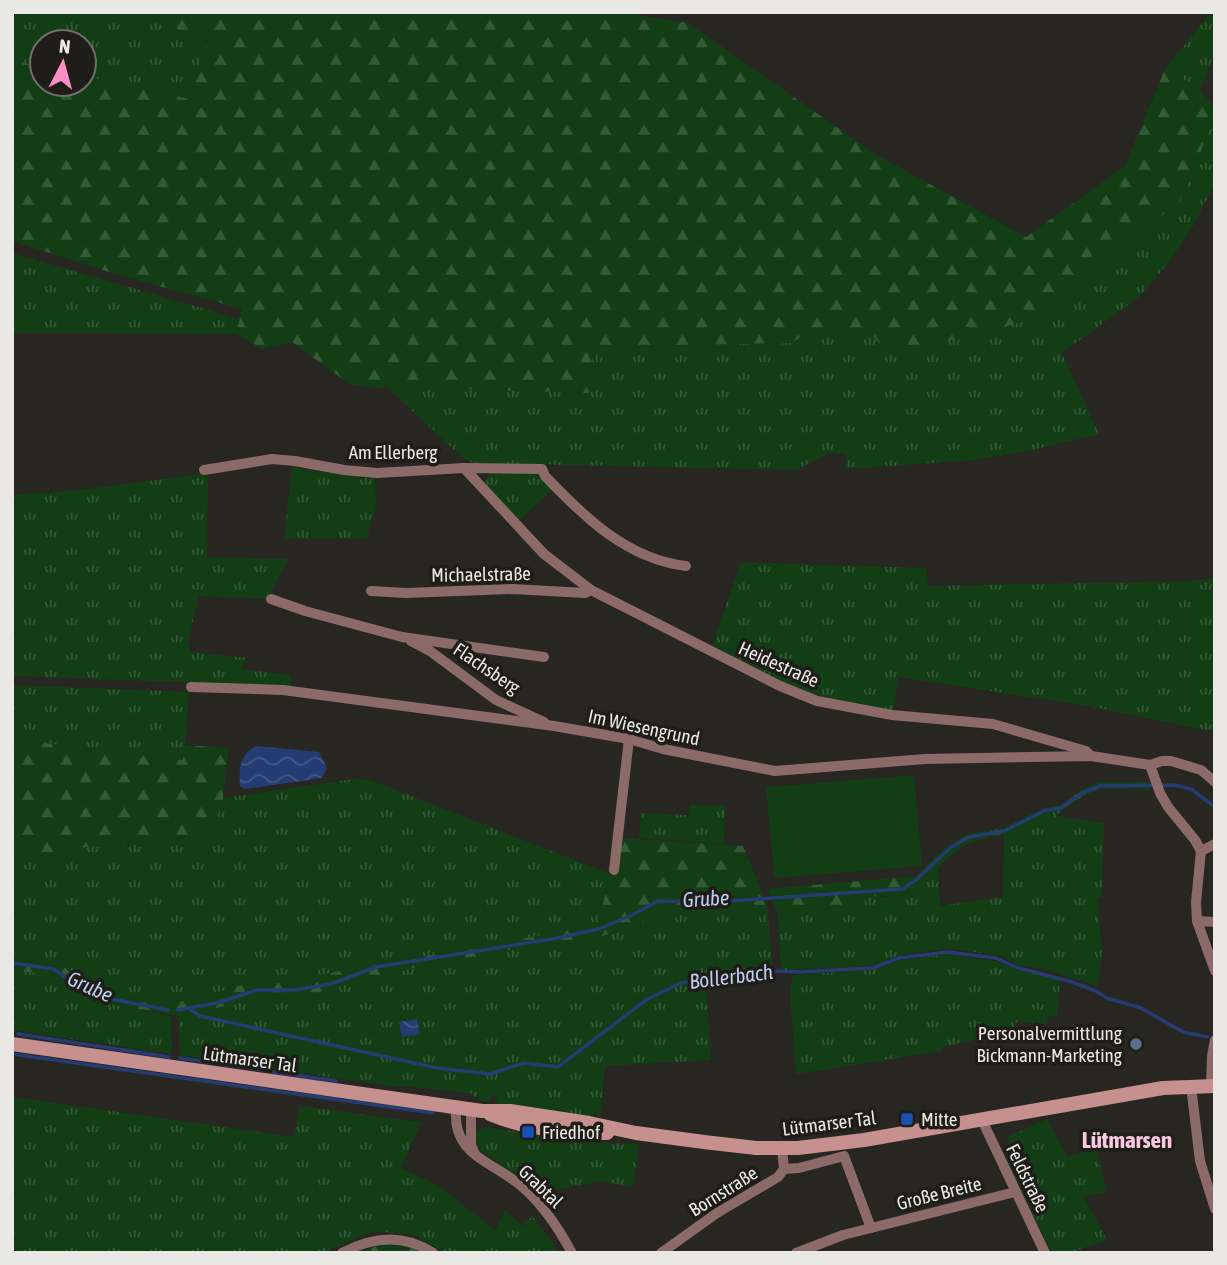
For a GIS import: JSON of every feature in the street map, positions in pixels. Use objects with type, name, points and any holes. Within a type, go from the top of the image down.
[{"type":"main road","name":"Lütmarser Tal","points":[[12,1044],[477,1110],[508,1122],[561,1130],[636,1133],[782,1149],[852,1141],[1163,1088],[1213,1086]]},
{"type":"street","name":"Am Ellerberg","points":[[204,470],[272,459],[377,473],[464,468],[542,469],[585,517],[618,540],[661,563],[686,565]]},
{"type":"street","name":"Heidestraße","points":[[464,468],[544,554],[591,590],[780,686],[817,701],[892,715],[993,724],[1076,747],[1091,756],[1150,765],[1162,761],[1187,765],[1201,770],[1215,782]]},
{"type":"street","name":"Michaelstraße","points":[[371,591],[406,593],[512,589],[584,593],[591,590]]},
{"type":"street","name":"Flachsberg","points":[[271,600],[402,636],[544,657]]},
{"type":"street","name":"Flachsberg","points":[[402,636],[430,651],[496,700],[554,726]]},
{"type":"street","name":"Im Wiesengrund","points":[[191,687],[283,690],[554,726],[629,739],[663,749],[775,771],[925,759],[1091,756]]},
{"type":"street","points":[[614,870],[629,739]]},
{"type":"street","points":[[1150,765],[1168,807],[1201,851],[1197,921],[1215,971]]},
{"type":"street","points":[[1201,851],[1215,844]]},
{"type":"street","points":[[1197,921],[1215,922]]},
{"type":"street","points":[[1213,1086],[1212,1056],[1215,1040]]},
{"type":"street","points":[[1191,1086],[1200,1161],[1215,1209]]},
{"type":"street","name":"Grabtal","points":[[456,1107],[455,1123],[460,1140],[475,1155],[519,1184],[558,1227],[572,1253]]},
{"type":"street","points":[[475,1155],[471,1145],[477,1110]]},
{"type":"street","name":"Feldstraße","points":[[981,1118],[1045,1253]]},
{"type":"street","name":"Bornstraße","points":[[661,1253],[717,1213],[778,1177],[784,1169],[782,1149]]},
{"type":"street","points":[[784,1169],[799,1168],[844,1156],[872,1228]]},
{"type":"street","name":"Große Breite","points":[[796,1253],[843,1235],[1015,1192]]},
{"type":"street","points":[[342,1253],[377,1239],[390,1238],[411,1241],[433,1253]]},
{"type":"green space","points":[[12,12],[116,12],[209,38],[190,100],[98,79],[98,28],[28,28],[28,64],[12,60]]},
{"type":"green space","points":[[116,12],[620,12],[688,23],[875,154],[1026,237],[1125,166],[1165,69],[1189,82],[1203,94],[1209,100],[1215,117],[1180,201],[1040,315],[993,331],[921,346],[881,345],[872,335],[811,330],[792,343],[593,347],[591,393],[376,388],[349,384],[292,342],[263,349],[236,334],[242,309],[112,273],[12,241],[12,60],[28,64],[28,98],[98,98],[98,79],[190,99],[209,38]]},
{"type":"green space","points":[[1211,12],[1215,12],[1215,50],[1201,90],[1165,69]]},
{"type":"green space","points":[[1215,117],[1215,183],[1192,228],[1167,265],[1139,297],[1062,353],[1099,434],[1023,452],[974,460],[846,469],[846,454],[830,453],[796,470],[475,463],[465,460],[387,387],[590,393],[593,347],[792,343],[811,330],[872,335],[1180,201]]},
{"type":"green space","points":[[12,253],[240,319],[236,334],[12,333]]},
{"type":"green space","points":[[292,467],[375,479],[376,504],[367,539],[284,539]]},
{"type":"green space","points":[[491,472],[538,474],[554,488],[519,521],[484,483]]},
{"type":"green space","points":[[208,473],[207,557],[288,559],[267,599],[199,596],[188,643],[191,652],[246,658],[242,669],[291,675],[291,686],[12,676],[12,495],[80,490]]},
{"type":"green space","points":[[741,562],[926,568],[928,586],[1191,581],[1215,578],[1215,732],[1088,706],[899,677],[893,711],[818,696],[779,680],[712,646]]},
{"type":"green space","points":[[12,685],[189,692],[184,760],[12,739]]},
{"type":"green space","points":[[12,739],[183,760],[184,745],[229,748],[223,798],[212,834],[79,848],[44,857],[21,843],[12,843]]},
{"type":"green space","points":[[914,775],[922,866],[774,878],[766,787]]},
{"type":"green space","points":[[354,779],[370,780],[610,874],[598,924],[462,951],[365,965],[300,980],[277,983],[265,980],[172,1004],[121,999],[88,987],[65,968],[12,956],[12,843],[21,843],[44,857],[79,848],[212,834],[223,798]]},
{"type":"green space","points":[[1099,782],[1148,782],[1151,790],[1101,789],[1085,795],[1055,816],[1104,823],[1102,896],[1097,899],[1102,951],[1098,986],[1040,968],[1016,965],[1003,956],[946,948],[897,956],[872,966],[781,970],[777,911],[865,906],[865,896],[890,897],[938,868],[933,859],[967,834],[1004,828],[1044,808],[1061,805],[1081,790]],"holes":[[[1004,835],[1003,897],[940,906],[938,868],[968,844]]]},
{"type":"green space","points":[[690,805],[725,806],[724,844],[639,838],[641,813],[689,815]]},
{"type":"green space","points":[[622,838],[743,846],[767,905],[668,907],[634,926],[603,936],[501,951],[358,979],[302,998],[257,999],[178,1016],[99,1002],[46,975],[12,969],[12,956],[65,968],[89,987],[121,999],[172,1004],[265,979],[277,983],[300,980],[365,965],[462,951],[598,924],[610,874],[617,876]]},
{"type":"green space","points":[[933,859],[938,868],[914,889],[898,895],[865,896],[865,906],[777,911],[767,889],[916,876]]},
{"type":"green space","points":[[767,905],[773,973],[706,981],[711,1060],[605,1066],[600,1117],[594,1114],[593,1118],[496,1103],[497,1096],[491,1095],[490,1102],[481,1101],[470,1093],[397,1087],[180,1055],[178,1016],[257,999],[302,998],[358,979],[501,951],[603,936],[634,926],[668,907]]},
{"type":"green space","points":[[946,954],[995,961],[1060,980],[1057,1016],[1048,1016],[1047,1024],[1016,1022],[1014,1031],[942,1047],[942,1051],[796,1074],[790,992],[793,975],[873,970],[899,961]]},
{"type":"green space","points":[[12,969],[46,975],[99,1002],[171,1016],[172,1054],[12,1030]]},
{"type":"green space","points":[[12,1097],[294,1137],[300,1106],[421,1122],[401,1168],[439,1186],[495,1230],[505,1210],[522,1226],[532,1216],[554,1244],[557,1253],[445,1253],[413,1235],[375,1231],[324,1252],[12,1253]]},
{"type":"green space","points":[[1047,1119],[1067,1156],[1096,1149],[1107,1192],[1084,1197],[1107,1240],[1069,1253],[1052,1253],[1006,1160],[1017,1155],[1007,1137]]},
{"type":"green space","points":[[486,1127],[582,1142],[639,1144],[633,1187],[601,1181],[540,1193],[481,1150],[475,1141],[476,1130]]},
{"type":"green space","points":[[390,1243],[409,1246],[424,1253],[352,1253]]},
{"type":"water","points":[[256,746],[319,752],[327,768],[322,778],[245,789],[240,786],[241,763],[246,754]]},
{"type":"water","points":[[417,1019],[420,1034],[402,1037],[399,1022]]},
{"type":"waterway","name":"Grube","points":[[178,1010],[217,1003],[257,990],[295,990],[331,984],[376,967],[599,929],[658,901],[716,902],[902,889],[916,880],[950,848],[969,837],[1004,831],[1046,810],[1061,808],[1082,793],[1100,786],[1174,785],[1191,789],[1215,807]]},
{"type":"waterway","name":"Bollerbach","points":[[191,1010],[200,1016],[437,1068],[490,1074],[524,1063],[558,1067],[646,1000],[681,983],[773,971],[873,968],[899,958],[947,952],[996,958],[1015,967],[1072,982],[1107,998],[1141,1008],[1183,1032],[1208,1037]]},
{"type":"waterway","name":"Grube","points":[[12,963],[54,969],[76,985],[107,998],[168,1010]]},
{"type":"waterway","points":[[18,1034],[169,1057]]},
{"type":"waterway","points":[[12,1054],[433,1113]]},
{"type":"waterway","points":[[180,1058],[263,1070]]},
{"type":"waterway","points":[[273,1072],[336,1081]]},
{"type":"place","name":"Personalvermittlung Bickmann-Marketing","points":[[1136,1044]]},
{"type":"place","name":"Mitte","points":[[907,1119]]},
{"type":"place","name":"Friedhof","points":[[528,1132]]},
{"type":"district","name":"Lütmarsen","points":[[1127,1140]]}]
